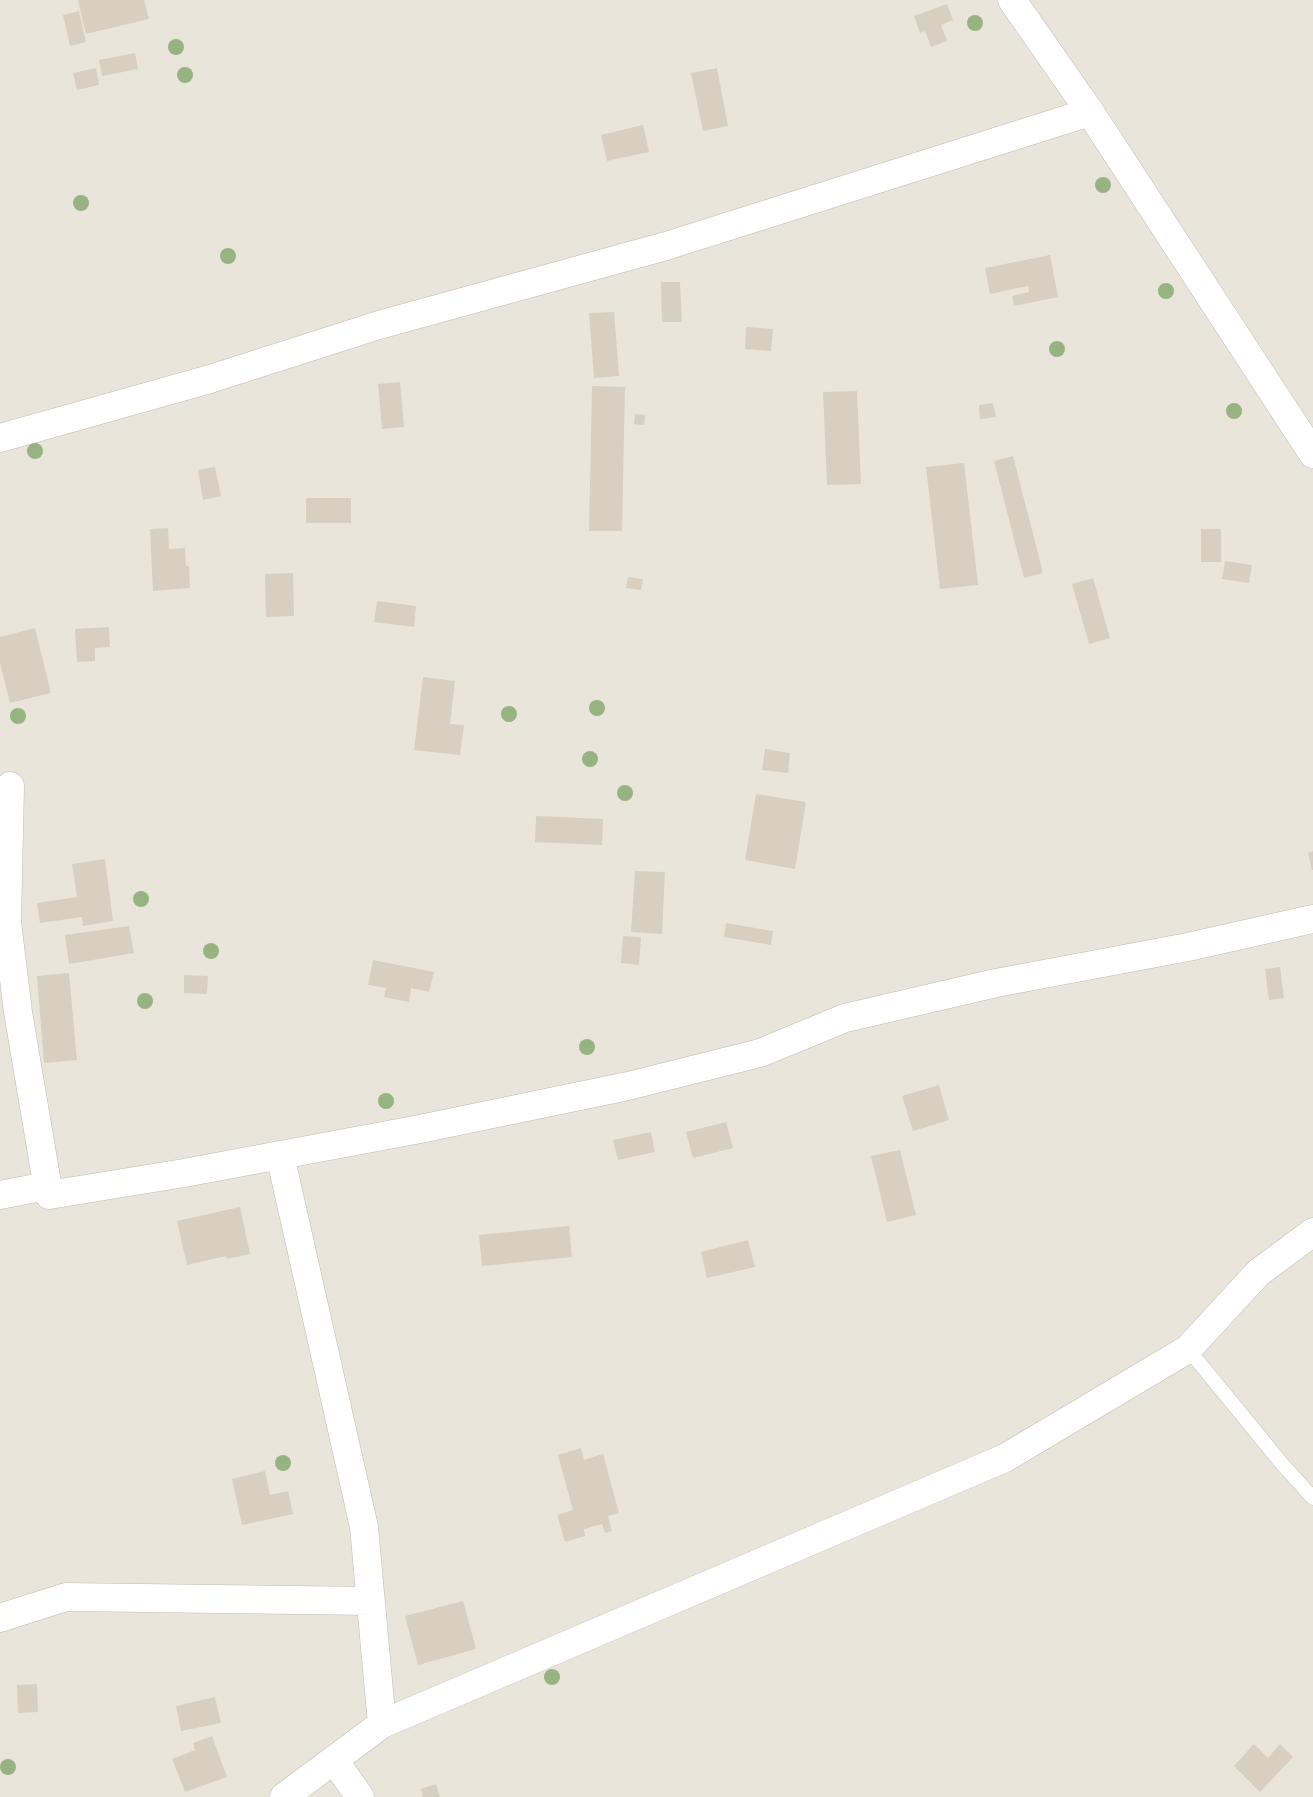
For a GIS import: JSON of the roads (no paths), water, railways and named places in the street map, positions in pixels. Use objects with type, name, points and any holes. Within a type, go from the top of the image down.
[{"type":"street","points":[[1012,0],[1090,112],[1313,454]]},
{"type":"street","points":[[0,438],[210,379],[379,325],[666,246],[1090,112]]},
{"type":"street","points":[[10,786],[4,922],[49,1195],[420,1129],[628,1086],[760,1054],[845,1018],[996,983],[1188,947],[1313,918]]},
{"type":"street","points":[[280,1155],[364,1527],[382,1724]]},
{"type":"street","points":[[0,1195],[47,1186]]},
{"type":"street","points":[[284,1797],[382,1724],[1005,1458],[1188,1349],[1258,1273],[1313,1232]]},
{"type":"street","points":[[0,1618],[66,1597],[371,1601]]},
{"type":"street","points":[[334,1760],[360,1797]]},
{"type":"lane","points":[[1188,1349],[1283,1465],[1313,1498]]}]
